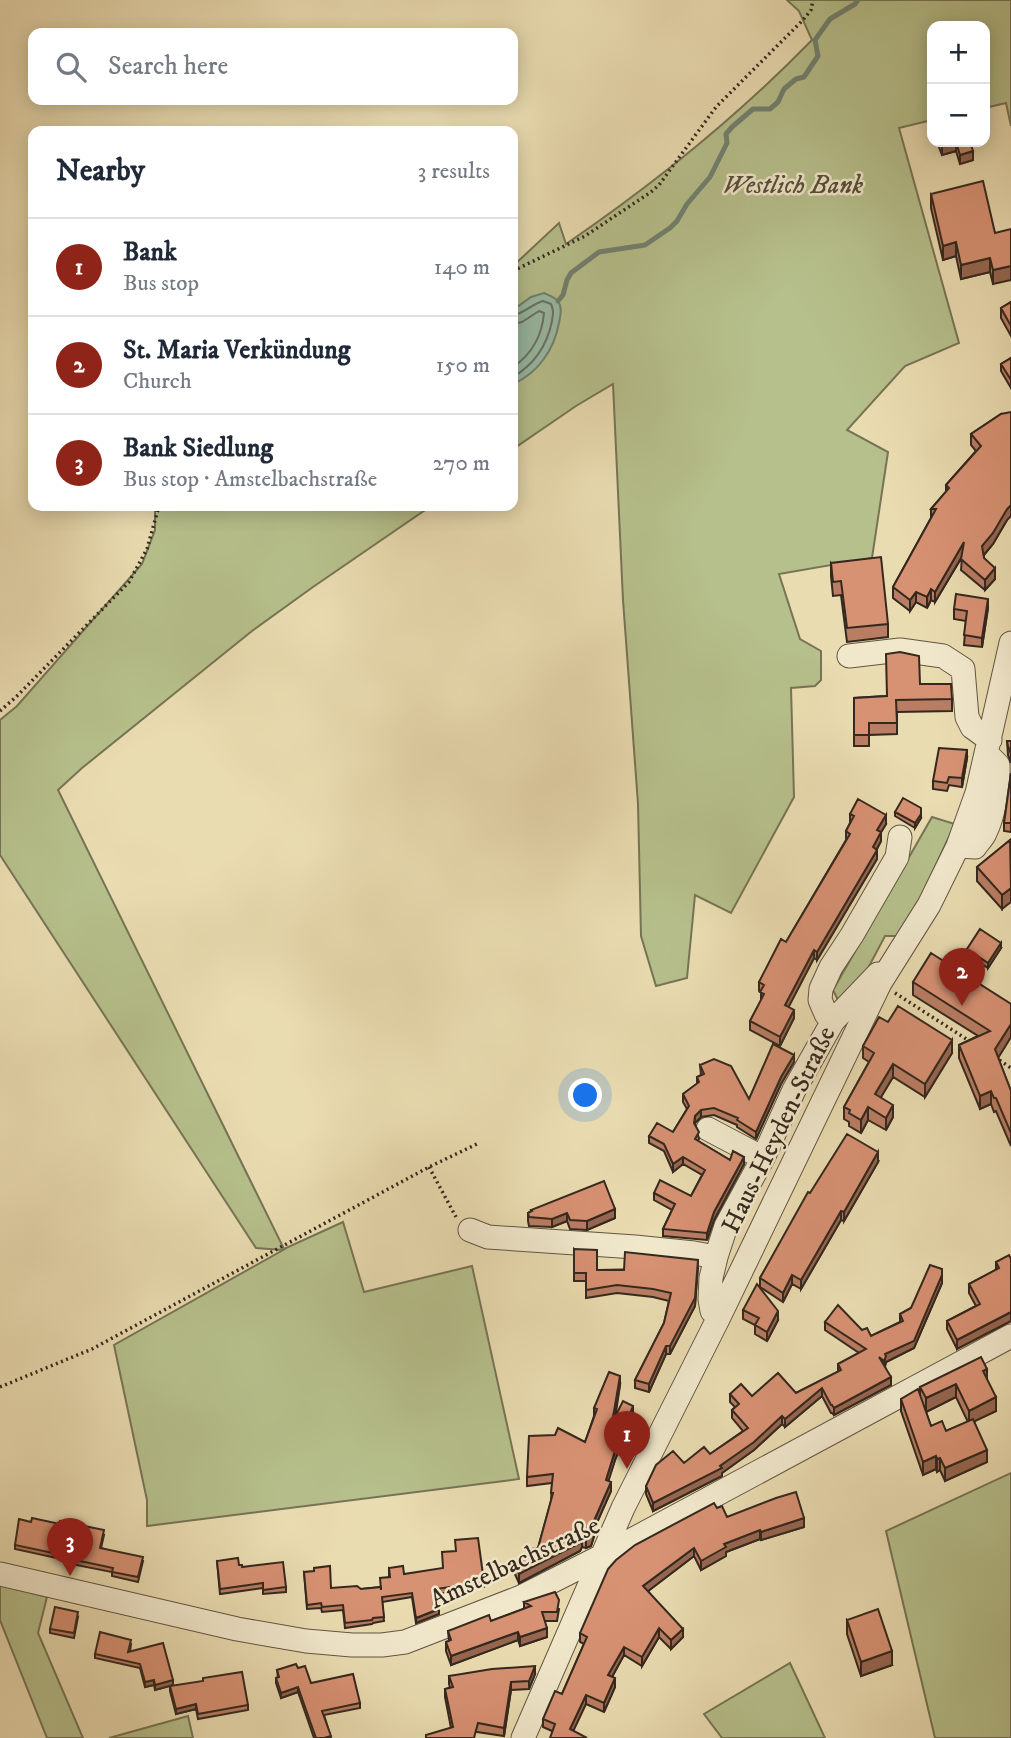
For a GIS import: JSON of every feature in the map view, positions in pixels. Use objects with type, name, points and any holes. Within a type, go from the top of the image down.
[{"type":"street","points":[[988,747],[1011,643]]},
{"type":"street","points":[[849,656],[900,650],[943,656],[964,669],[967,717],[988,747]]},
{"type":"street","name":"Haus-Heyden-Straße","points":[[523,1738],[623,1508],[885,975],[929,905],[958,846],[975,847],[985,834],[997,794],[999,777],[998,765],[988,747]]},
{"type":"street","name":"Haus-Heyden-Straße","points":[[833,1021],[826,1014],[820,1000],[821,989],[831,967],[897,857],[900,837]]},
{"type":"street","name":"Haus-Heyden-Straße","points":[[719,1317],[712,1311],[711,1278],[726,1226],[763,1158],[794,1090],[833,1021],[875,976],[885,975]]},
{"type":"street","name":"Haus-Heyden-Straße","points":[[708,1129],[763,1158]]},
{"type":"street","name":"Haus-Heyden-Straße","points":[[470,1230],[488,1237],[635,1247],[716,1257]]},
{"type":"street","name":"Amstelbachstraße","points":[[0,1574],[237,1629],[306,1641],[352,1645],[405,1642],[522,1597],[1011,1336]]},
{"type":"street","points":[[623,1508],[628,1526],[644,1533]]},
{"type":"path","points":[[518,269],[585,236],[659,185],[716,107],[803,20],[811,10],[813,0]]},
{"type":"path","points":[[0,710],[18,696],[129,582],[147,550],[158,511]]},
{"type":"path","points":[[885,975],[978,1046]]},
{"type":"path","points":[[989,1054],[1011,1068]]},
{"type":"path","points":[[0,1387],[92,1349],[429,1167],[479,1143]]},
{"type":"path","points":[[429,1167],[458,1221],[470,1230]]},
{"type":"green space","name":"Westlich Bank","points":[[787,0],[1011,0],[1011,126],[1006,103],[990,107],[990,21],[927,21],[927,121],[899,128],[959,343],[905,366],[847,430],[888,452],[872,558],[779,574],[800,639],[821,651],[821,680],[815,686],[791,688],[794,797],[731,913],[695,895],[687,978],[656,986],[641,936],[638,804],[623,600],[613,384],[518,446],[518,261],[559,223],[566,244],[631,197],[755,96],[812,40],[799,11]]},
{"type":"green space","points":[[155,511],[424,511],[252,631],[58,790],[284,1249],[343,1222],[364,1292],[472,1266],[519,1479],[147,1526],[147,1500],[114,1345],[283,1250],[256,1248],[0,855],[0,720],[17,706],[142,564],[155,530]]},
{"type":"green space","points":[[932,817],[955,824],[912,916],[898,936],[885,936],[866,972],[840,1004],[833,990]]},
{"type":"green space","points":[[1011,1473],[1011,1738],[935,1738],[886,1531]]},
{"type":"green space","points":[[0,1584],[47,1597],[38,1633],[83,1738],[47,1738],[0,1620]]},
{"type":"green space","points":[[790,1663],[825,1738],[722,1738],[704,1714]]},
{"type":"green space","points":[[188,1716],[193,1738],[109,1738]]},
{"type":"water","points":[[544,293],[557,300],[560,304],[560,315],[557,333],[544,360],[518,381],[518,306],[531,297]]},
{"type":"building","points":[[958,147],[972,147],[973,151],[960,155]]},
{"type":"building","points":[[983,181],[995,233],[1011,229],[1011,266],[993,270],[990,258],[961,265],[956,242],[943,246],[931,194]]},
{"type":"building","points":[[1011,302],[1011,326],[1001,308]]},
{"type":"building","points":[[1011,358],[1011,380],[1001,364]]},
{"type":"building","points":[[1011,412],[1011,505],[982,546],[984,558],[995,568],[985,580],[961,559],[964,542],[935,592],[931,589],[927,597],[916,592],[910,600],[893,587],[936,509],[931,509],[949,488],[946,485],[981,446],[971,434],[1001,414]]},
{"type":"building","points":[[881,557],[888,624],[847,628],[841,581],[833,582],[831,563]]},
{"type":"building","points":[[956,594],[988,599],[982,638],[964,635],[967,611],[954,609]]},
{"type":"building","points":[[900,652],[919,656],[920,684],[951,684],[952,699],[896,700],[897,723],[869,723],[869,735],[854,735],[854,698],[887,696],[886,654]]},
{"type":"building","points":[[939,748],[967,750],[962,778],[949,777],[947,783],[933,781]]},
{"type":"building","points":[[1011,773],[1011,823],[1004,823]]},
{"type":"building","points":[[903,798],[921,808],[921,814],[915,823],[895,812]]},
{"type":"building","points":[[858,799],[886,815],[877,830],[881,832],[873,847],[877,850],[817,952],[814,950],[785,1005],[794,1010],[780,1037],[750,1021],[764,994],[760,992],[764,985],[759,982],[781,939],[786,942],[850,834],[846,831],[854,816],[850,814]]},
{"type":"building","points":[[1010,840],[1011,888],[1002,895],[977,867]]},
{"type":"building","points":[[980,929],[1001,943],[988,963],[967,949]]},
{"type":"building","points":[[931,953],[1011,1004],[1011,1024],[995,1049],[1011,1091],[1011,1133],[991,1091],[980,1096],[959,1045],[990,1031],[913,982]]},
{"type":"building","points":[[898,1006],[952,1040],[925,1084],[893,1064],[875,1094],[893,1105],[886,1118],[868,1107],[861,1120],[844,1107],[874,1053],[863,1046],[879,1017],[888,1022]]},
{"type":"building","points":[[773,1044],[794,1055],[756,1132],[737,1120],[738,1118],[714,1108],[701,1110],[695,1116],[694,1123],[699,1132],[695,1139],[730,1160],[733,1151],[744,1157],[714,1212],[707,1233],[663,1229],[675,1204],[654,1193],[660,1180],[691,1196],[705,1170],[683,1157],[673,1164],[664,1144],[649,1136],[657,1123],[673,1132],[689,1106],[683,1094],[699,1082],[697,1077],[704,1074],[700,1065],[714,1059],[731,1066],[749,1099]]},
{"type":"building","points":[[847,1134],[878,1152],[801,1280],[792,1275],[783,1293],[760,1278],[808,1192],[810,1193]]},
{"type":"building","points":[[604,1181],[615,1209],[587,1221],[570,1220],[567,1213],[552,1219],[529,1217],[531,1210]]},
{"type":"building","points":[[574,1249],[597,1250],[597,1270],[624,1270],[625,1252],[698,1260],[695,1298],[670,1346],[666,1346],[649,1384],[635,1380],[664,1323],[671,1293],[617,1285],[586,1290],[586,1273],[574,1273]]},
{"type":"building","points":[[1009,1255],[1011,1312],[957,1340],[947,1321],[980,1304],[969,1284],[999,1268],[996,1262]]},
{"type":"building","points":[[930,1265],[942,1269],[942,1275],[914,1341],[885,1354],[884,1361],[879,1357],[891,1377],[834,1408],[822,1388],[785,1419],[782,1416],[754,1442],[720,1466],[722,1468],[653,1503],[646,1486],[656,1465],[673,1451],[684,1463],[704,1447],[710,1454],[748,1428],[732,1410],[739,1404],[730,1394],[741,1384],[752,1396],[778,1373],[796,1393],[841,1370],[838,1364],[866,1349],[825,1322],[838,1305],[862,1330],[867,1328],[871,1336],[903,1321],[900,1314],[911,1308]]},
{"type":"building","points":[[757,1284],[778,1311],[767,1332],[755,1325],[759,1318],[743,1310]]},
{"type":"building","points":[[981,1357],[987,1369],[983,1371],[996,1397],[969,1411],[956,1384],[926,1398],[920,1387]]},
{"type":"building","points":[[609,1372],[620,1376],[612,1423],[623,1401],[633,1406],[615,1451],[606,1480],[611,1482],[593,1523],[595,1524],[591,1537],[586,1540],[582,1538],[580,1543],[519,1574],[514,1563],[533,1556],[531,1549],[538,1548],[553,1493],[553,1474],[527,1477],[529,1436],[555,1435],[558,1428],[585,1442],[597,1409],[594,1408]]},
{"type":"building","points":[[918,1389],[931,1426],[942,1421],[946,1431],[973,1419],[987,1450],[945,1468],[936,1456],[923,1462],[901,1399]]},
{"type":"building","points":[[796,1492],[804,1518],[761,1532],[760,1530],[724,1544],[726,1547],[701,1561],[694,1548],[643,1586],[683,1629],[671,1640],[659,1628],[642,1657],[624,1647],[608,1675],[615,1678],[604,1703],[586,1695],[570,1729],[587,1738],[550,1738],[555,1724],[543,1719],[555,1691],[562,1694],[587,1637],[580,1633],[608,1569],[616,1560],[635,1545],[714,1503],[717,1508],[722,1506],[727,1517]]},
{"type":"building","points":[[32,1518],[104,1530],[100,1548],[143,1557],[138,1577],[112,1572],[113,1568],[66,1558],[67,1556],[15,1545],[19,1519],[31,1522]]},
{"type":"building","points":[[478,1538],[484,1582],[436,1589],[439,1609],[416,1618],[412,1593],[382,1597],[384,1617],[345,1623],[343,1605],[307,1605],[304,1572],[330,1566],[331,1588],[381,1587],[380,1578],[390,1577],[389,1568],[403,1566],[404,1574],[443,1568],[442,1552],[456,1551],[455,1540]]},
{"type":"building","points":[[238,1558],[242,1567],[283,1562],[286,1587],[263,1590],[263,1583],[220,1589],[217,1561]]},
{"type":"building","points":[[555,1592],[559,1600],[557,1612],[542,1612],[547,1628],[520,1637],[518,1632],[451,1656],[446,1642],[451,1640],[448,1631],[489,1615],[491,1621],[531,1606],[524,1602]]},
{"type":"building","points":[[55,1607],[78,1612],[74,1633],[50,1629]]},
{"type":"building","points":[[878,1609],[892,1651],[861,1662],[847,1620]]},
{"type":"building","points":[[100,1632],[131,1640],[128,1652],[163,1643],[173,1680],[155,1685],[154,1680],[145,1682],[140,1664],[95,1654]]},
{"type":"building","points":[[296,1664],[298,1668],[305,1666],[311,1683],[353,1674],[360,1703],[322,1711],[331,1736],[316,1738],[298,1687],[281,1693],[276,1678],[279,1677],[277,1670]]},
{"type":"building","points":[[535,1666],[529,1681],[511,1682],[504,1728],[478,1723],[474,1738],[426,1738],[426,1735],[453,1727],[445,1689],[453,1687],[449,1676]]},
{"type":"building","points":[[242,1672],[248,1705],[198,1714],[196,1704],[176,1709],[170,1686]]},
{"type":"waterway","points":[[558,301],[571,273],[599,252],[645,245],[677,221],[687,204],[710,177],[727,143],[726,134],[753,109],[770,109],[778,102],[784,89],[796,79],[804,77],[818,56],[815,40],[830,19],[858,0]]},
{"type":"place","name":"St. Maria Verkündung","points":[[962,1006]]},
{"type":"place","name":"Bank","points":[[627,1469]]},
{"type":"place","name":"Bank Siedlung","points":[[70,1576]]}]
